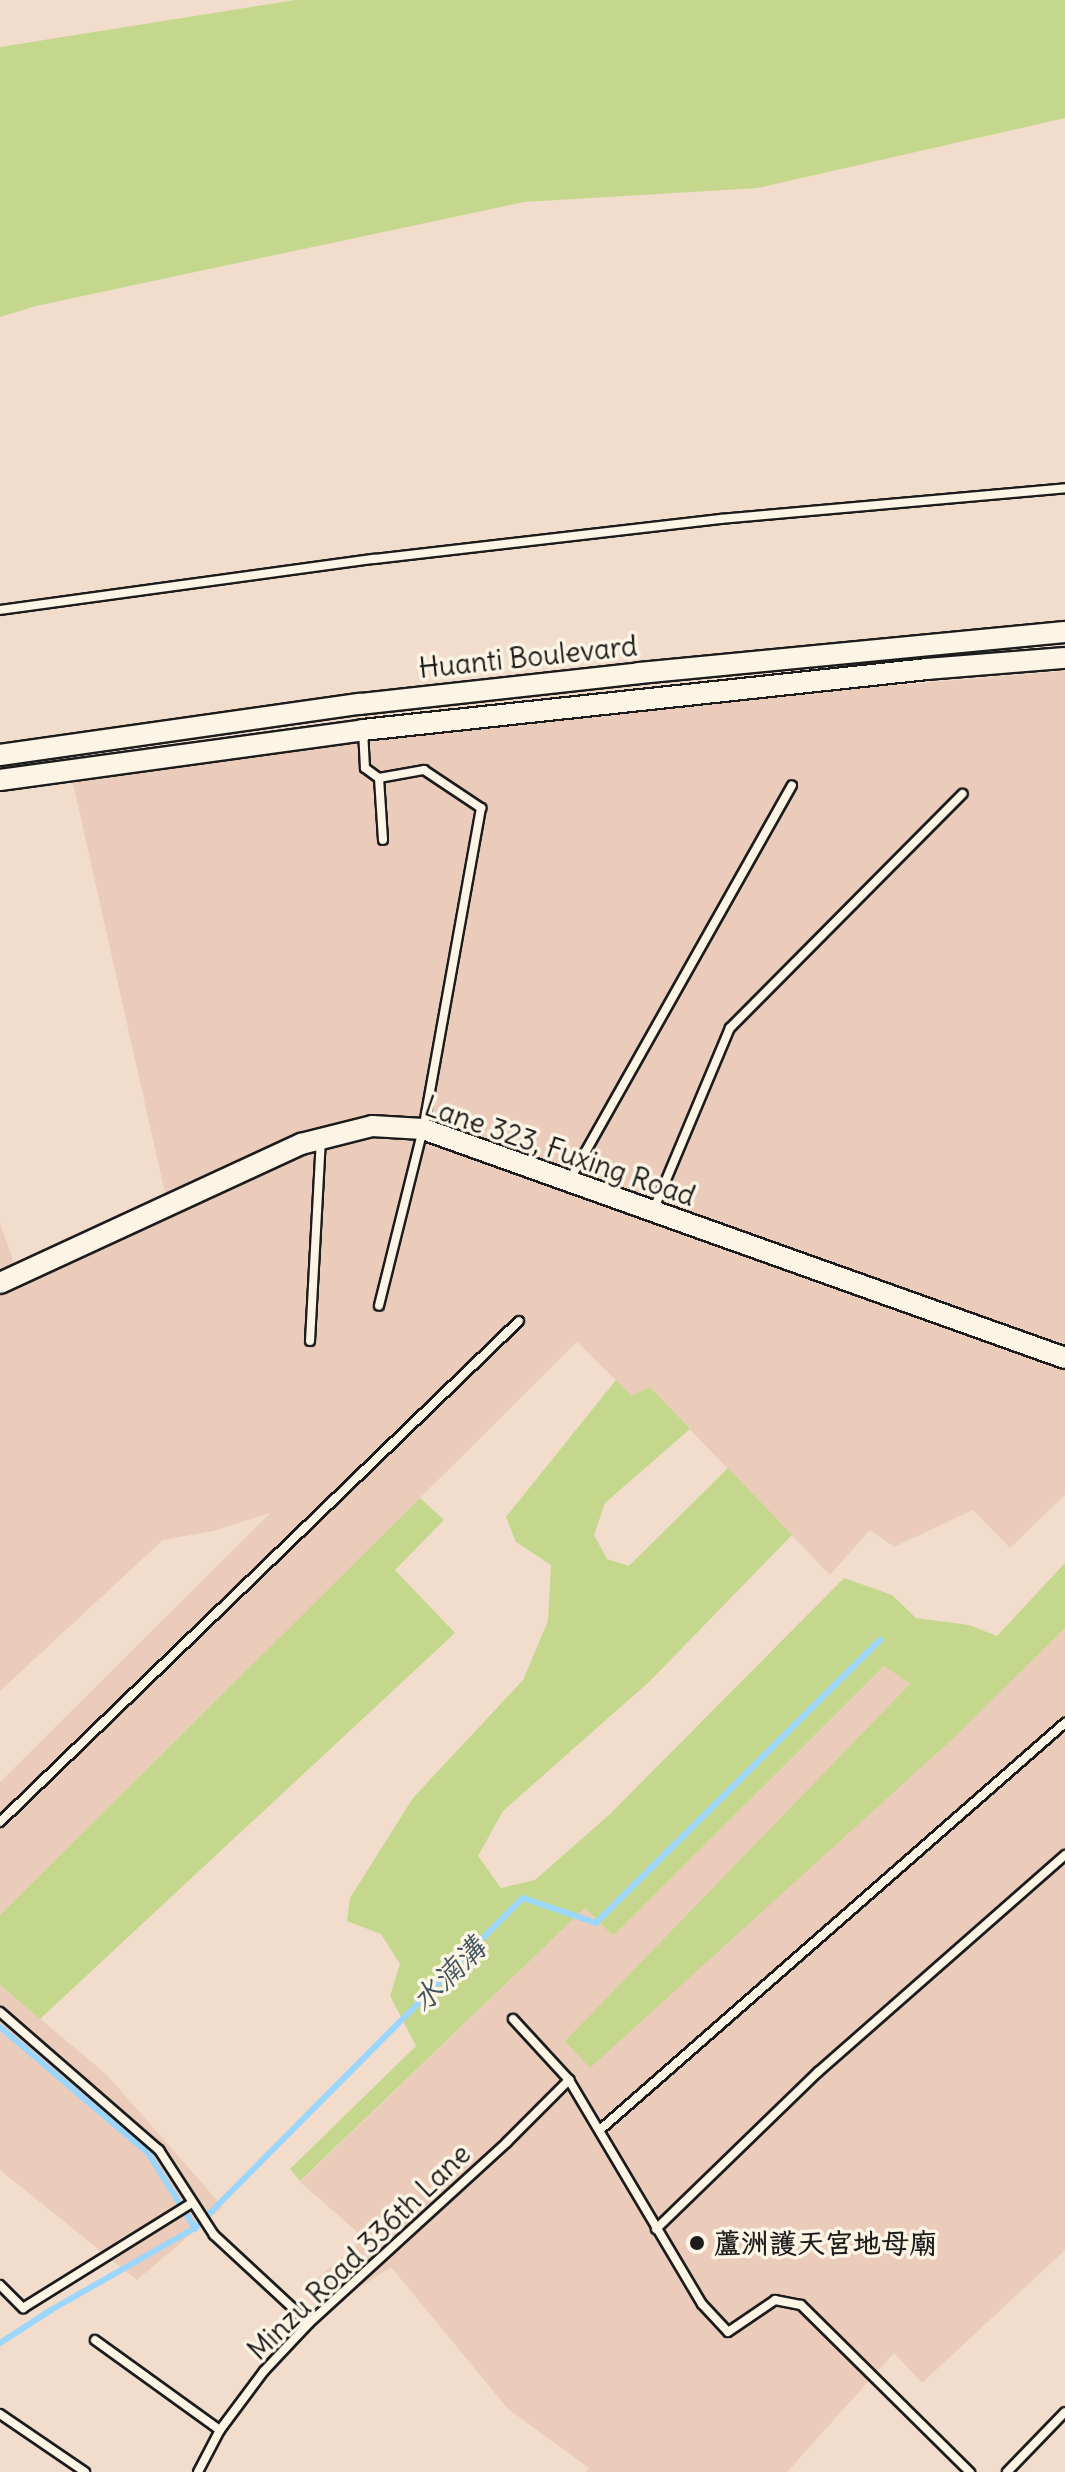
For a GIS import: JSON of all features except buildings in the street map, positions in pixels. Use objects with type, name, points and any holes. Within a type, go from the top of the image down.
[{"type":"street","name":"Huanti Boulevard","points":[[0,755],[376,702],[671,669],[1065,632]]},
{"type":"street","name":"Huanti Boulevard","points":[[0,780],[363,730],[927,669],[1065,658]]},
{"type":"street","name":"Lane 323, Fuxing Road","points":[[0,1283],[321,1137],[372,1126],[423,1129],[1065,1358]]},
{"type":"lane","points":[[0,610],[374,559],[721,519],[1065,488]]},
{"type":"lane","points":[[363,730],[365,768],[379,778],[424,770],[481,808],[423,1129],[379,1306]]},
{"type":"lane","points":[[379,778],[383,840]]},
{"type":"lane","points":[[569,1182],[792,785]]},
{"type":"lane","points":[[653,1212],[730,1028],[962,794]]},
{"type":"lane","points":[[310,1341],[321,1137]]},
{"type":"lane","points":[[0,1822],[519,1321]]},
{"type":"lane","points":[[601,2129],[1065,1723]]},
{"type":"lane","points":[[656,2229],[818,2072],[1065,1855]]},
{"type":"lane","points":[[0,2012],[159,2150],[214,2235],[309,2323]]},
{"type":"lane","points":[[513,2019],[569,2080],[601,2129],[702,2304],[728,2332],[775,2300],[801,2305],[970,2472]]},
{"type":"lane","name":"Minzu Road 336th Lane","points":[[198,2472],[220,2430],[264,2371],[309,2323],[507,2142],[569,2080]]},
{"type":"lane","points":[[0,2285],[23,2308],[192,2203]]},
{"type":"lane","points":[[95,2340],[220,2430]]},
{"type":"lane","points":[[1007,2472],[1065,2412]]},
{"type":"lane","points":[[0,2414],[85,2472]]},
{"type":"shaded area","points":[[1065,671],[1065,1495],[1010,1548],[973,1510],[894,1547],[870,1530],[830,1575],[650,1388],[632,1396],[577,1342],[0,1915],[0,1782],[270,1513],[213,1531],[163,1540],[0,1691],[0,1223],[15,1265],[167,1202],[72,779],[433,733],[849,689]]},
{"type":"shaded area","points":[[1065,1628],[1065,2250],[922,2383],[894,2353],[787,2472],[586,2472],[589,2468],[508,2409],[391,2267],[335,2303],[313,2282],[364,2238],[300,2182],[585,1908],[613,1936],[884,1666],[911,1685],[565,2041],[959,1733]]},
{"type":"shaded area","points":[[0,1985],[107,2075],[223,2207],[137,2280],[0,2170]]},
{"type":"green space","points":[[295,0],[1065,0],[1065,118],[758,188],[524,202],[36,306],[0,317],[0,47]]},
{"type":"green space","points":[[616,1380],[632,1396],[650,1387],[690,1429],[605,1503],[594,1535],[607,1559],[629,1566],[728,1468],[792,1535],[650,1681],[503,1811],[478,1856],[501,1888],[535,1880],[610,1814],[844,1578],[892,1595],[916,1618],[969,1625],[997,1636],[1065,1563],[1065,1628],[959,1733],[590,2068],[565,2041],[910,1684],[884,1666],[613,1936],[585,1908],[300,2181],[290,2169],[416,2046],[390,1996],[400,1964],[381,1934],[347,1921],[350,1898],[413,1798],[523,1680],[548,1621],[551,1565],[516,1542],[506,1517]]},
{"type":"green space","points":[[420,1498],[444,1520],[395,1570],[455,1633],[40,2019],[0,1985],[0,1915]]},
{"type":"waterway","name":"水湳溝","points":[[0,2343],[51,2310],[195,2228],[523,1898],[596,1923],[880,1640]]},
{"type":"waterway","points":[[0,2027],[148,2153],[195,2228]]},
{"type":"place","name":"蘆洲護天宮地母廟","points":[[697,2243]]}]
